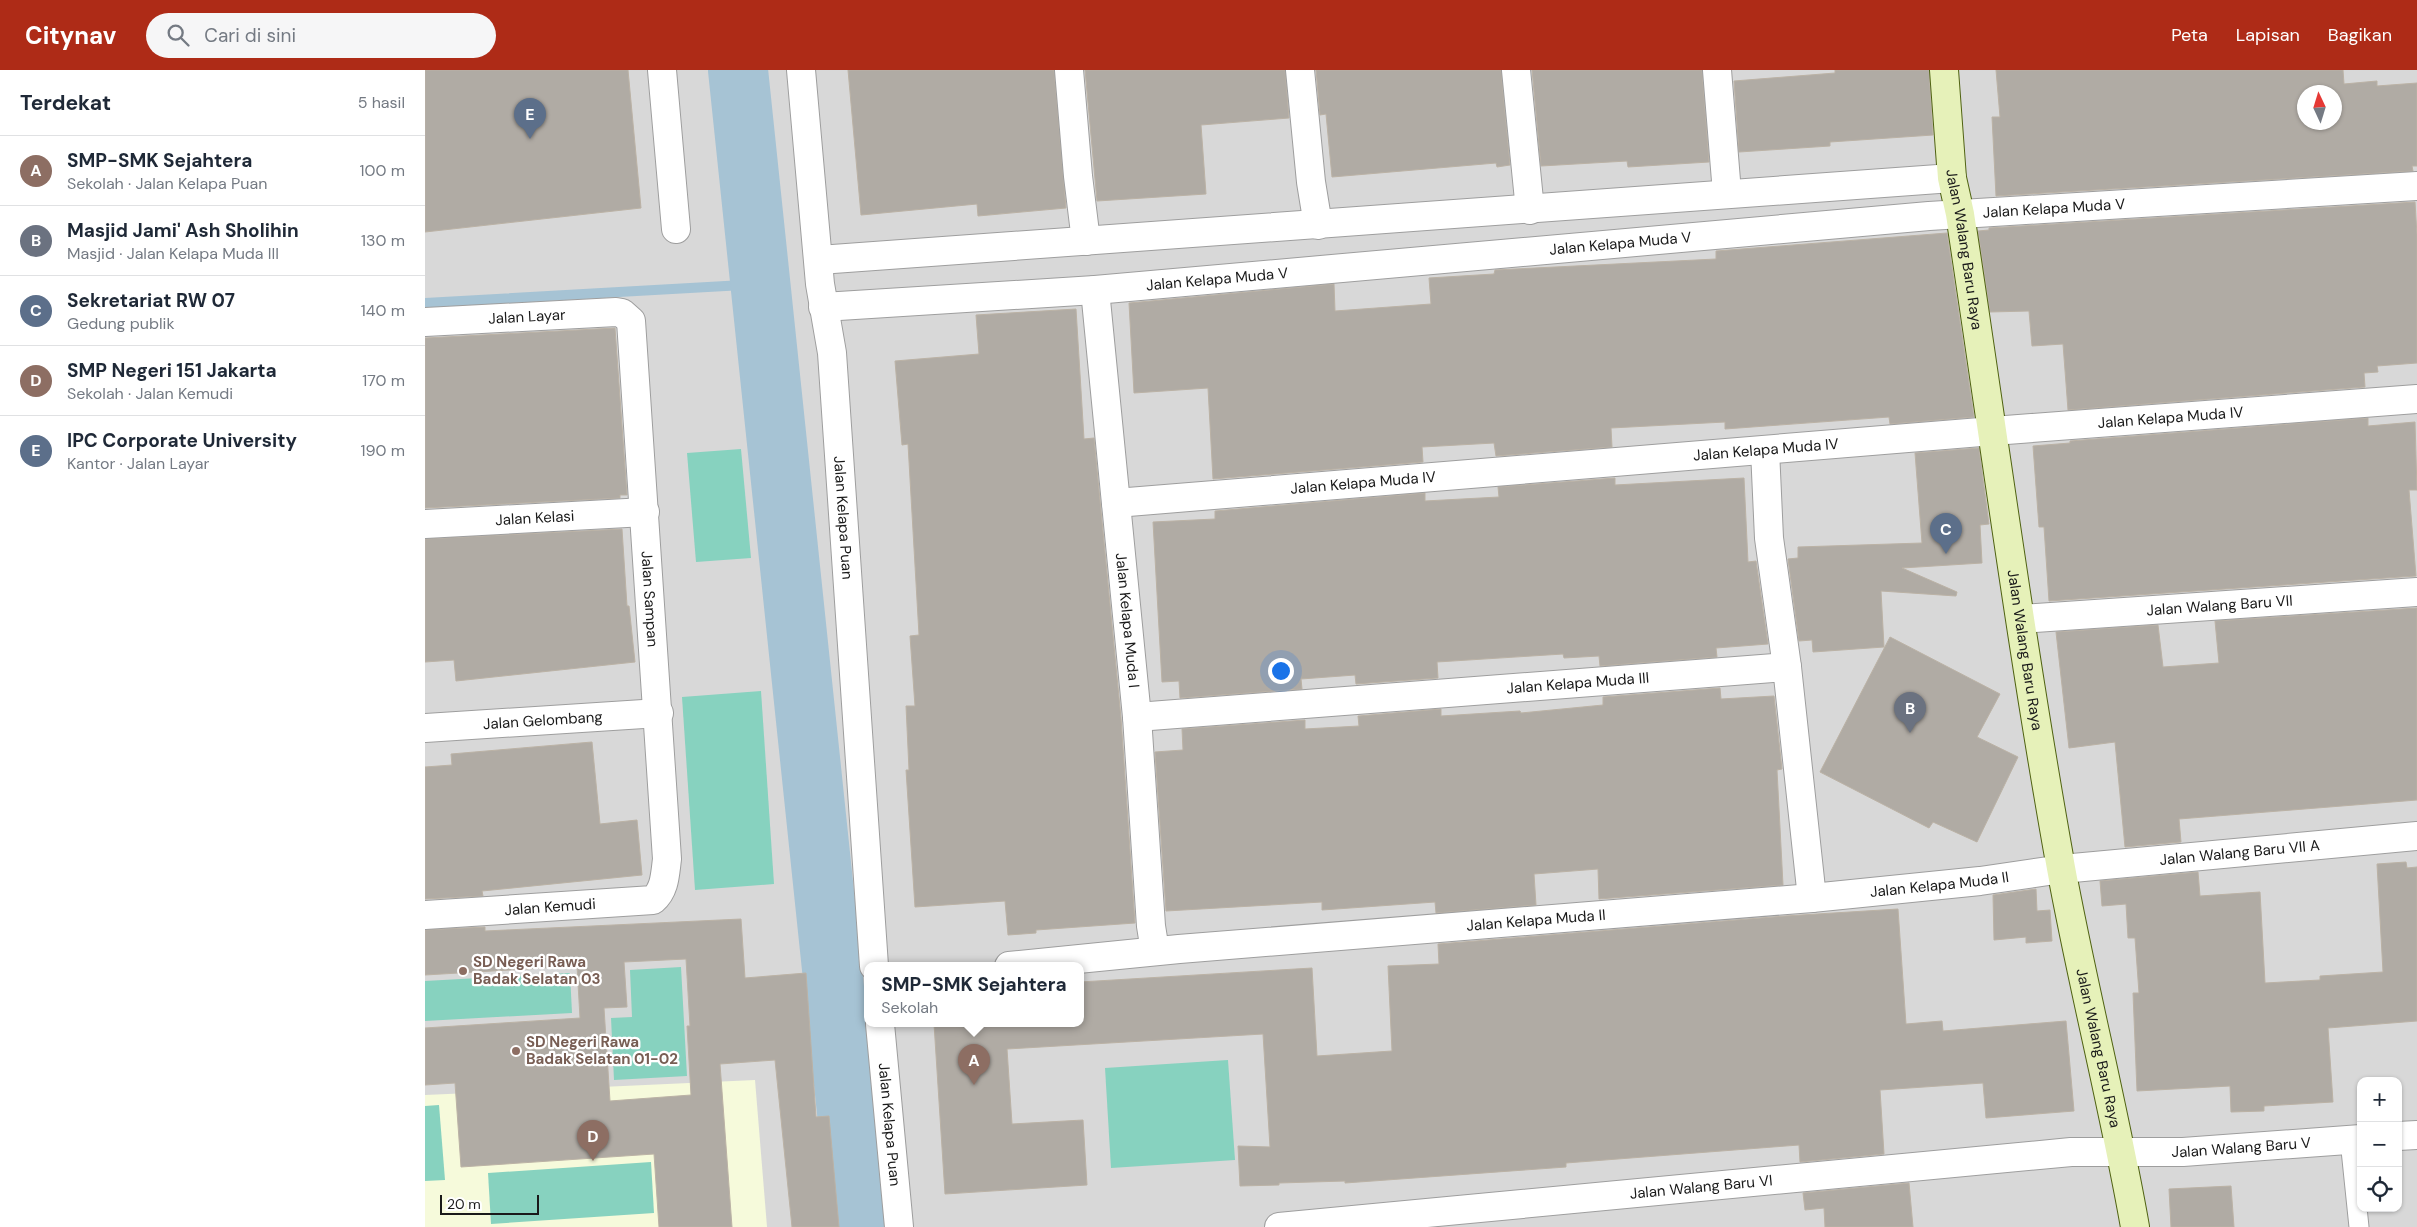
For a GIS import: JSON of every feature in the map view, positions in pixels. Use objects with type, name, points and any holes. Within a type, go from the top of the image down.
[{"type":"street","points":[[662,70],[677,229]]},
{"type":"street","name":"Jalan Kelapa Puan","points":[[801,70],[823,307],[832,353],[875,962]]},
{"type":"street","points":[[1069,70],[1078,176],[1086,241]]},
{"type":"street","points":[[1300,70],[1311,182],[1318,225]]},
{"type":"street","points":[[1516,70],[1529,210]]},
{"type":"street","points":[[1717,70],[1727,193]]},
{"type":"street","name":"Jalan Walang Baru Raya","points":[[1944,70],[1952,178],[1960,214],[2021,620],[2062,868],[2122,1152],[2135,1227]]},
{"type":"street","points":[[819,260],[1952,178]]},
{"type":"street","name":"Jalan Kelapa Muda V","points":[[823,307],[1095,290],[1960,214],[2417,186]]},
{"type":"street","name":"Jalan Kelapa Muda I","points":[[1095,290],[1137,717],[1151,926],[1155,951]]},
{"type":"street","name":"Jalan Layar","points":[[425,322],[616,312],[622,312],[629,316]]},
{"type":"street","name":"Jalan Sampan","points":[[629,316],[633,326],[659,712],[667,859],[664,881]]},
{"type":"street","name":"Jalan Kelapa Muda IV","points":[[1116,504],[1993,431],[2417,399]]},
{"type":"street","points":[[1765,450],[1769,538],[1787,667],[1812,898]]},
{"type":"street","name":"Jalan Kelasi","points":[[425,524],[645,512]]},
{"type":"street","name":"Jalan Walang Baru VII","points":[[2021,620],[2417,592]]},
{"type":"street","name":"Jalan Kelapa Muda III","points":[[1137,717],[1787,667]]},
{"type":"street","name":"Jalan Gelombang","points":[[425,728],[659,712]]},
{"type":"street","name":"Jalan Walang Baru VII A","points":[[2062,868],[2417,836]]},
{"type":"street","name":"Jalan Kelapa Muda II","points":[[1048,962],[1155,951],[1812,898],[1980,881],[2062,868]]},
{"type":"street","name":"Jalan Kemudi","points":[[425,915],[653,900],[660,894],[664,881]]},
{"type":"street","name":"Jalan Kelapa Puan","points":[[879,1027],[899,1227]]},
{"type":"street","points":[[2402,1136],[2417,1135]]},
{"type":"street","name":"Jalan Walang Baru V","points":[[2122,1152],[2183,1152],[2355,1140]]},
{"type":"street","name":"Jalan Walang Baru VI","points":[[1279,1227],[2061,1153],[2122,1152]]},
{"type":"lane","points":[[2355,1140],[2359,1227]]},
{"type":"shaded area","points":[[425,70],[2417,70],[2417,1227],[425,1227]]},
{"type":"shaded area","points":[[755,1080],[767,1227],[425,1227],[425,1095]]},
{"type":"green space","points":[[741,449],[751,558],[696,562],[687,453]]},
{"type":"green space","points":[[761,691],[774,884],[695,890],[682,697]]},
{"type":"green space","points":[[681,967],[687,1076],[614,1080],[611,1018],[632,1017],[630,970]]},
{"type":"green space","points":[[570,973],[572,1013],[425,1021],[425,981]]},
{"type":"green space","points":[[1228,1060],[1235,1160],[1111,1168],[1105,1068]]},
{"type":"green space","points":[[439,1105],[445,1180],[425,1181],[425,1106]]},
{"type":"green space","points":[[651,1162],[654,1213],[491,1224],[488,1173]]},
{"type":"building","points":[[425,70],[628,70],[641,208],[425,232]]},
{"type":"building","points":[[848,70],[1054,70],[1066,208],[978,216],[977,204],[861,215]]},
{"type":"building","points":[[1085,70],[1285,70],[1289,118],[1201,125],[1206,194],[1097,201]]},
{"type":"building","points":[[1316,70],[1501,70],[1510,165],[1497,167],[1496,163],[1332,177],[1326,114],[1320,115]]},
{"type":"building","points":[[1532,70],[1702,70],[1709,162],[1628,167],[1627,161],[1541,166]]},
{"type":"building","points":[[1835,70],[1929,70],[1933,135],[1830,142],[1830,146],[1739,152],[1734,81],[1835,73]]},
{"type":"building","points":[[1996,70],[2343,70],[2344,84],[2377,81],[2377,86],[2417,83],[2417,166],[2412,166],[2413,171],[1996,196],[1992,117],[2000,117]]},
{"type":"building","points":[[2415,202],[2417,235],[2417,363],[2377,366],[2378,372],[2364,373],[2365,387],[2068,410],[2063,344],[2032,346],[2029,311],[1990,312],[1978,231],[1989,230],[1989,228]]},
{"type":"building","points":[[1947,233],[1974,417],[1890,424],[1889,417],[1725,429],[1725,422],[1611,428],[1612,447],[1496,456],[1494,443],[1422,447],[1423,462],[1213,479],[1208,388],[1134,393],[1129,303],[1334,284],[1335,311],[1431,304],[1429,278],[1494,274],[1495,270],[1716,259],[1716,251]]},
{"type":"building","points":[[1076,309],[1084,439],[1094,438],[1121,718],[1135,923],[1036,930],[1036,933],[1008,935],[1005,901],[915,907],[906,770],[909,770],[906,706],[915,706],[910,636],[919,635],[908,444],[902,445],[895,361],[979,354],[976,315]]},
{"type":"building","points":[[615,328],[627,495],[620,495],[620,498],[425,508],[425,338]]},
{"type":"building","points":[[2368,418],[2368,426],[2415,422],[2417,490],[2409,490],[2416,576],[2049,601],[2044,527],[2039,527],[2033,446],[2070,443],[2070,441]]},
{"type":"building","points":[[1979,448],[1989,524],[1980,525],[1982,563],[1902,568],[1957,592],[1956,596],[1881,591],[1884,647],[1813,652],[1812,640],[1799,641],[1788,559],[1798,558],[1798,547],[1922,543],[1915,453]]},
{"type":"building","points":[[1615,478],[1615,485],[1744,478],[1748,562],[1756,561],[1768,644],[1716,648],[1717,657],[1600,666],[1599,656],[1564,658],[1563,654],[1437,662],[1438,678],[1356,684],[1355,675],[1301,679],[1302,689],[1180,698],[1179,681],[1162,682],[1153,522],[1215,519],[1215,511],[1425,493],[1425,501],[1499,497],[1498,487]]},
{"type":"building","points":[[622,529],[627,606],[629,606],[635,662],[456,681],[454,660],[425,662],[425,539]]},
{"type":"building","points":[[2417,608],[2417,800],[2179,819],[2181,842],[2125,847],[2115,742],[2069,748],[2056,632],[2158,625],[2163,667],[2219,663],[2215,621]]},
{"type":"building","points":[[1890,637],[2000,694],[1977,737],[2018,757],[1977,842],[1933,822],[1929,828],[1820,772]]},
{"type":"building","points":[[1720,688],[1721,699],[1774,696],[1782,769],[1777,770],[1783,885],[1599,899],[1598,869],[1534,874],[1536,905],[1436,913],[1435,902],[1322,910],[1322,902],[1166,911],[1155,752],[1183,750],[1182,729],[1305,720],[1305,729],[1359,726],[1358,716],[1441,709],[1441,716],[1520,711],[1521,713],[1603,705],[1603,697]]},
{"type":"building","points":[[592,742],[600,824],[637,820],[642,875],[482,891],[483,896],[425,899],[425,767],[452,765],[451,754]]},
{"type":"building","points":[[2406,862],[2407,868],[2417,867],[2417,1021],[2328,1028],[2333,1102],[2264,1106],[2264,1111],[2231,1112],[2230,1086],[2137,1091],[2133,993],[2139,993],[2135,938],[2128,938],[2126,904],[2102,906],[2100,881],[2198,872],[2200,896],[2260,892],[2265,983],[2320,980],[2320,976],[2383,972],[2377,864]]},
{"type":"building","points":[[2036,889],[2037,911],[2050,910],[2052,941],[2026,943],[2026,937],[1994,940],[1993,895]]},
{"type":"building","points":[[1898,909],[1906,1024],[1942,1021],[1943,1031],[2066,1021],[2074,1111],[1986,1118],[1983,1083],[1880,1090],[1884,1154],[1800,1162],[1799,1145],[1566,1163],[1566,1167],[1345,1183],[1345,1181],[1240,1186],[1238,1146],[1270,1147],[1263,1034],[1007,1049],[1012,1124],[1083,1120],[1087,1185],[945,1194],[934,1027],[1084,1027],[1084,982],[1312,968],[1317,1056],[1392,1051],[1388,966],[1439,964],[1438,944],[1785,916]]},
{"type":"building","points":[[741,919],[745,978],[806,973],[816,1117],[829,1116],[839,1227],[792,1227],[775,1060],[720,1064],[732,1227],[659,1227],[654,1154],[461,1167],[455,1083],[425,1085],[425,1028],[580,1018],[577,966],[425,975],[425,930],[485,927],[485,931]],"holes":[[[686,959],[690,1026],[687,1026],[691,1095],[610,1101],[604,1008],[627,1007],[624,962]]]},
{"type":"building","points":[[1909,1183],[1913,1227],[1825,1227],[1824,1208],[1805,1210],[1803,1193]]},
{"type":"building","points":[[2231,1186],[2234,1227],[2171,1227],[2169,1189]]},
{"type":"waterway","points":[[738,70],[859,1227]]},
{"type":"waterway","points":[[425,303],[761,284]]},
{"type":"place","name":"IPC Corporate University","points":[[530,139]]},
{"type":"place","name":"Sekretariat RW 07","points":[[1946,554]]},
{"type":"place","name":"Masjid Jami' Ash Sholihin","points":[[1910,733]]},
{"type":"place","name":"SD Negeri Rawa Badak Selatan 03","points":[[463,971]]},
{"type":"place","name":"SD Negeri Rawa Badak Selatan 01-02","points":[[516,1051]]},
{"type":"place","name":"SMP-SMK Sejahtera","points":[[974,1085]]},
{"type":"place","name":"SMP Negeri 151 Jakarta","points":[[593,1161]]}]
